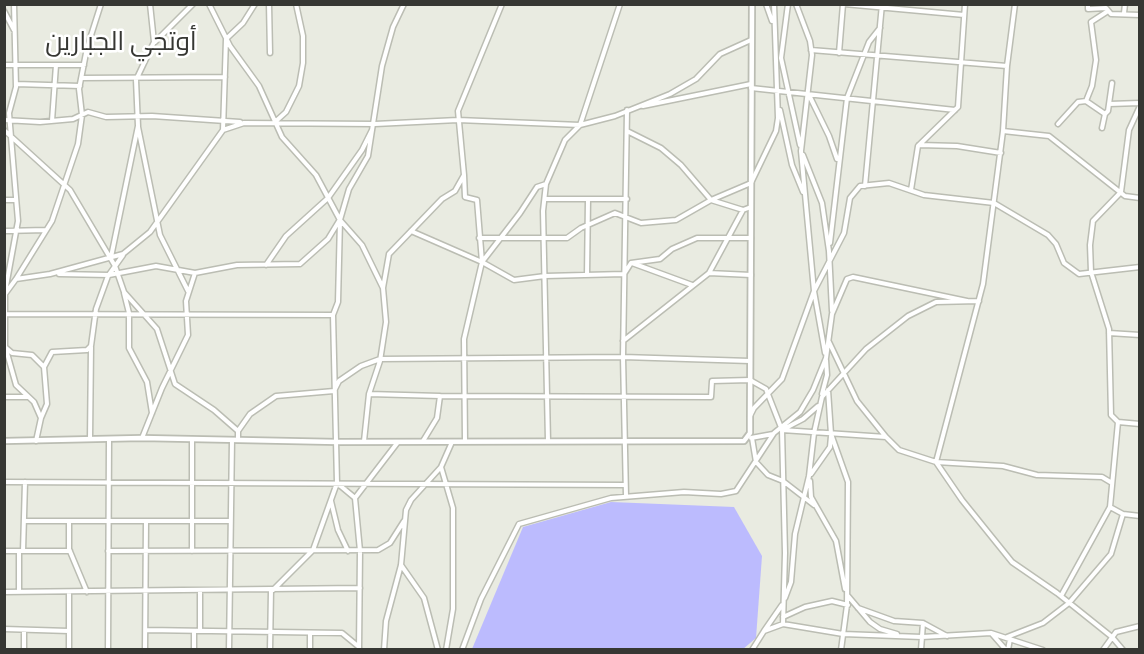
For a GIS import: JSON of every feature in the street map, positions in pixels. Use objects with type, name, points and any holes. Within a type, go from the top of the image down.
[{"type":"street","points":[[14,4],[16,84],[7,120],[16,200],[16,231],[7,271],[5,346],[16,385],[34,402],[41,418]]},
{"type":"street","points":[[5,294],[46,230],[78,144],[82,115],[81,78],[101,4]]},
{"type":"street","points":[[150,4],[154,42]]},
{"type":"street","points":[[110,258],[138,126],[138,77],[154,42],[193,4]]},
{"type":"street","points":[[209,4],[226,39],[259,86],[282,137],[316,175],[340,220],[362,245],[383,288]]},
{"type":"street","points":[[90,439],[91,346],[95,313],[109,275],[123,254],[150,231],[223,130],[226,39],[243,22],[255,4]]},
{"type":"street","points":[[268,4],[270,53]]},
{"type":"street","points":[[274,122],[286,112],[299,86],[303,63],[303,36],[296,4]]},
{"type":"street","points":[[270,650],[272,590],[313,550],[337,483],[338,442],[334,391],[333,315],[338,302],[340,220],[349,189],[368,156],[375,124],[382,66],[393,27],[404,4]]},
{"type":"street","points":[[465,441],[464,360],[467,316],[482,262],[477,200],[465,197],[458,111],[502,4]]},
{"type":"street","points":[[548,441],[544,238],[546,184],[565,140],[580,125],[620,4]]},
{"type":"street","points":[[752,4],[750,438],[756,462],[768,475],[804,495],[816,507]]},
{"type":"street","points":[[766,4],[781,44],[801,151],[814,291],[826,357],[827,375],[822,397]]},
{"type":"street","points":[[479,238],[567,238],[588,225],[615,213],[641,223],[676,220],[711,200],[751,183],[776,131],[774,4]]},
{"type":"street","points":[[781,44],[788,4]]},
{"type":"street","points":[[796,4],[812,50],[801,151],[822,203],[829,251]]},
{"type":"street","points":[[839,53],[843,4],[964,15]]},
{"type":"street","points":[[911,190],[919,145],[958,107],[965,4]]},
{"type":"street","points":[[936,462],[979,301],[1004,131],[1006,66],[1015,4]]},
{"type":"street","points":[[1088,4],[1088,9],[1106,8],[1108,11],[1140,15]]},
{"type":"street","points":[[1124,13],[1125,4]]},
{"type":"street","points":[[865,186],[882,6]]},
{"type":"street","points":[[4,11],[15,31]]},
{"type":"street","points":[[1086,101],[1092,86],[1096,60],[1091,22],[1108,11]]},
{"type":"street","points":[[462,650],[481,599],[519,524],[626,496],[684,492],[721,494],[736,491],[774,433],[805,405],[826,357],[832,314],[829,251],[847,99],[869,42],[880,28]]},
{"type":"street","points":[[7,120],[52,120],[88,112],[106,117],[244,123],[375,124],[458,120],[580,125],[615,116],[679,89],[696,79],[720,54],[751,40]]},
{"type":"street","points":[[812,50],[1006,66]]},
{"type":"street","points":[[4,64],[84,65]]},
{"type":"street","points":[[52,120],[56,65]]},
{"type":"street","points":[[81,78],[225,77]]},
{"type":"street","points":[[1102,128],[1112,83]]},
{"type":"street","points":[[16,84],[80,86]]},
{"type":"street","points":[[627,110],[751,86],[777,91],[955,110]]},
{"type":"street","points":[[808,94],[838,160]]},
{"type":"street","points":[[777,97],[792,165],[805,197]]},
{"type":"street","points":[[1058,124],[1078,102],[1086,101],[1105,114]]},
{"type":"street","points":[[1109,104],[1140,104],[1129,130],[1121,192],[1093,221],[1090,245],[1091,272],[1109,333],[1111,415],[1118,422],[1140,424]]},
{"type":"street","points":[[626,496],[623,357],[627,110]]},
{"type":"street","points":[[223,130],[244,123]]},
{"type":"street","points":[[265,265],[286,236],[328,198],[362,150],[375,124]]},
{"type":"street","points":[[138,126],[160,235],[189,292]]},
{"type":"street","points":[[4,130],[70,190],[115,266],[129,313],[129,348],[147,382],[152,413]]},
{"type":"street","points":[[627,131],[661,148],[681,165],[711,200],[743,210],[751,207]]},
{"type":"street","points":[[1004,131],[1049,136],[1125,196],[1140,198]]},
{"type":"street","points":[[919,145],[957,146],[1000,153]]},
{"type":"street","points":[[4,147],[11,147]]},
{"type":"street","points":[[363,441],[369,394],[380,359],[386,322],[383,288],[389,254],[441,199],[455,191],[464,175]]},
{"type":"street","points":[[750,417],[754,408],[782,379],[814,291],[829,258],[844,233],[850,198],[860,186],[889,183],[924,195],[994,202],[1048,235],[1056,244],[1064,263],[1079,274],[1140,267]]},
{"type":"street","points":[[482,262],[537,187],[546,184]]},
{"type":"street","points":[[545,199],[627,199]]},
{"type":"street","points":[[587,275],[588,199]]},
{"type":"street","points":[[4,200],[16,200]]},
{"type":"street","points":[[624,341],[709,273],[743,210]]},
{"type":"street","points":[[50,274],[109,275],[156,266],[195,273],[237,264],[300,264],[328,239],[340,220]]},
{"type":"street","points":[[4,231],[46,230]]},
{"type":"street","points":[[411,231],[482,262],[514,280],[545,276],[624,274]]},
{"type":"street","points":[[624,274],[631,263],[660,258],[672,249],[697,238],[751,238]]},
{"type":"street","points":[[16,279],[50,274],[123,254]]},
{"type":"street","points":[[631,263],[692,285]]},
{"type":"street","points":[[142,438],[188,335],[186,313],[195,273]]},
{"type":"street","points":[[709,273],[751,275]]},
{"type":"street","points":[[832,314],[847,279],[853,277],[967,301]]},
{"type":"street","points":[[124,292],[157,329],[175,384],[214,410],[238,432]]},
{"type":"street","points":[[781,428],[808,416],[828,389],[866,350],[908,316],[936,302],[979,301]]},
{"type":"street","points":[[5,314],[333,315]]},
{"type":"street","points":[[1109,333],[1140,335]]},
{"type":"street","points":[[828,339],[842,374],[857,401],[899,450],[936,462],[1003,466],[1037,475],[1102,477],[1112,483]]},
{"type":"street","points":[[5,346],[12,353],[32,355],[44,368]]},
{"type":"street","points":[[36,441],[47,404],[44,368],[52,352],[87,351],[91,346]]},
{"type":"street","points":[[334,391],[339,381],[361,366],[380,359],[623,357],[750,361]]},
{"type":"street","points":[[369,394],[711,397],[712,381],[750,381],[766,389],[781,428],[783,624]]},
{"type":"street","points":[[828,389],[830,447],[809,476],[811,497],[836,541],[847,595],[855,607],[880,629],[903,636]]},
{"type":"street","points":[[229,650],[231,483],[235,439],[250,414],[276,396],[334,391]]},
{"type":"street","points":[[423,441],[437,418],[440,396]]},
{"type":"street","points":[[4,397],[29,397]]},
{"type":"street","points":[[752,650],[783,603],[790,582],[795,534],[809,476],[818,405]]},
{"type":"street","points":[[1061,596],[1110,507],[1118,422]]},
{"type":"street","points":[[781,428],[814,433],[886,437]]},
{"type":"street","points":[[4,441],[142,438],[338,442],[744,441],[774,433]]},
{"type":"street","points":[[831,434],[848,482],[847,605],[841,650]]},
{"type":"street","points":[[192,439],[192,551]]},
{"type":"street","points":[[108,650],[109,440]]},
{"type":"street","points":[[359,648],[360,551],[355,498],[399,441]]},
{"type":"street","points":[[108,551],[378,550],[390,543],[404,521],[411,500],[441,467],[452,441]]},
{"type":"street","points":[[936,462],[1012,562],[1061,596],[1112,637],[1123,650]]},
{"type":"street","points":[[441,467],[453,508],[453,609],[446,650]]},
{"type":"street","points":[[4,482],[625,485]]},
{"type":"street","points":[[19,592],[25,482]]},
{"type":"street","points":[[337,483],[355,498]]},
{"type":"street","points":[[330,498],[338,530],[348,551]]},
{"type":"street","points":[[1110,507],[1123,514],[1140,516]]},
{"type":"street","points":[[1008,638],[1043,623],[1069,603],[1111,554],[1123,514]]},
{"type":"street","points":[[24,521],[230,521]]},
{"type":"street","points":[[69,521],[70,551],[87,592]]},
{"type":"street","points":[[145,650],[146,521]]},
{"type":"street","points":[[384,650],[386,621],[401,565],[404,521]]},
{"type":"street","points":[[4,551],[70,551]]},
{"type":"street","points":[[401,565],[424,598],[438,650]]},
{"type":"street","points":[[4,592],[360,588]]},
{"type":"street","points":[[194,650],[200,591]]},
{"type":"street","points":[[69,592],[69,650]]},
{"type":"street","points":[[783,617],[805,607],[832,601],[855,607],[876,617],[923,623],[947,636]]},
{"type":"street","points":[[921,650],[923,623]]},
{"type":"street","points":[[764,631],[783,624],[843,634],[922,637],[991,633],[1042,650]]},
{"type":"street","points":[[1103,650],[1116,632],[1140,626]]},
{"type":"street","points":[[4,629],[69,631]]},
{"type":"street","points":[[24,630],[24,650]]},
{"type":"street","points":[[146,630],[342,633],[359,648]]},
{"type":"street","points":[[310,633],[310,650]]},
{"type":"street","points":[[991,633],[1007,650]]},
{"type":"street","points":[[1007,650],[1008,638]]},
{"type":"water","points":[[611,502],[734,507],[762,556],[756,638],[742,650],[472,649],[523,527]]},
{"type":"district","name":"أوتجي الجبارين","points":[[121,44]]}]
